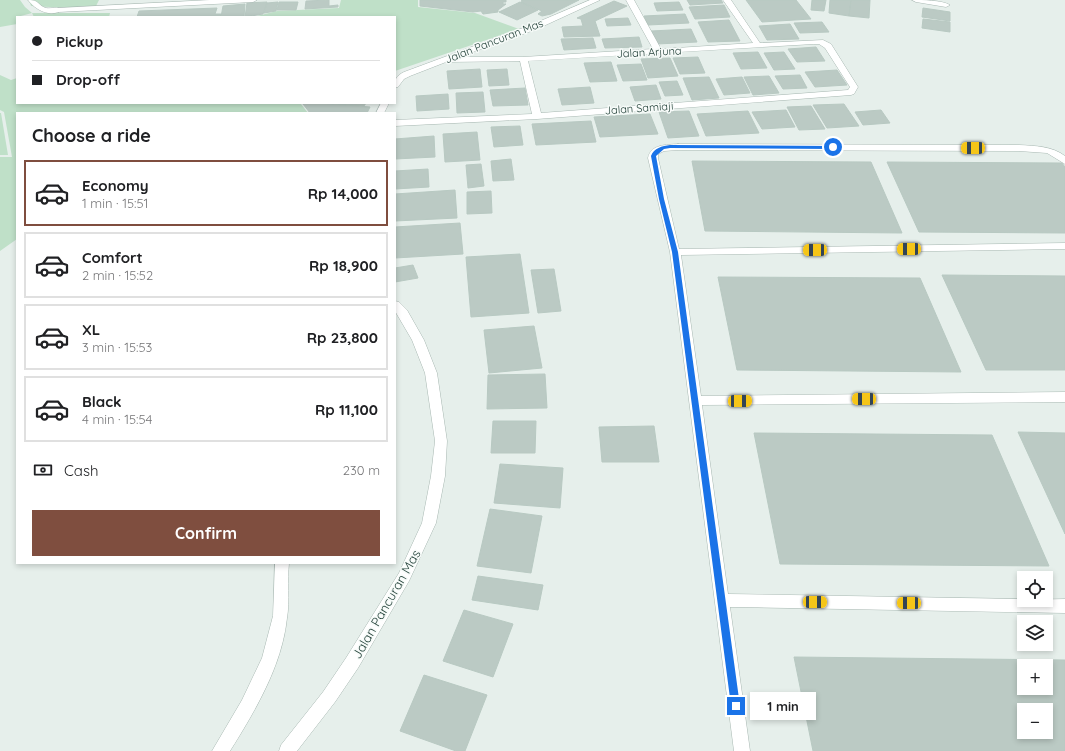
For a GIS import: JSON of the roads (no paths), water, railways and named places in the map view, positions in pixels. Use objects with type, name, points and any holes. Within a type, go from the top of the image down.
[{"type":"street","points":[[32,0],[36,6],[40,8],[58,10],[253,0]]},
{"type":"street","name":"Jalan Pancuran Mas","points":[[396,84],[401,77],[534,27],[596,0]]},
{"type":"street","points":[[630,0],[658,51]]},
{"type":"street","points":[[727,0],[758,45]]},
{"type":"street","points":[[916,0],[946,4]]},
{"type":"street","name":"Jalan Arjuna","points":[[447,60],[523,59],[820,42],[828,46],[840,66]]},
{"type":"street","points":[[523,59],[537,116]]},
{"type":"street","name":"Jalan Samiaji","points":[[396,124],[537,116],[851,92],[853,86],[840,66]]},
{"type":"street","points":[[742,751],[675,252],[653,158],[654,153],[662,148],[694,147],[1020,148],[1047,150],[1061,156],[1065,161]]},
{"type":"street","points":[[675,252],[1065,246]]},
{"type":"street","name":"Jalan Pancuran Mas","points":[[287,751],[329,697],[352,664],[404,578],[429,523],[438,476],[441,441],[432,373],[418,340],[396,306]]},
{"type":"street","points":[[694,402],[1065,397]]},
{"type":"street","points":[[220,751],[241,718],[267,669],[280,623],[279,577],[282,564]]},
{"type":"street","points":[[721,600],[1065,606]]}]
